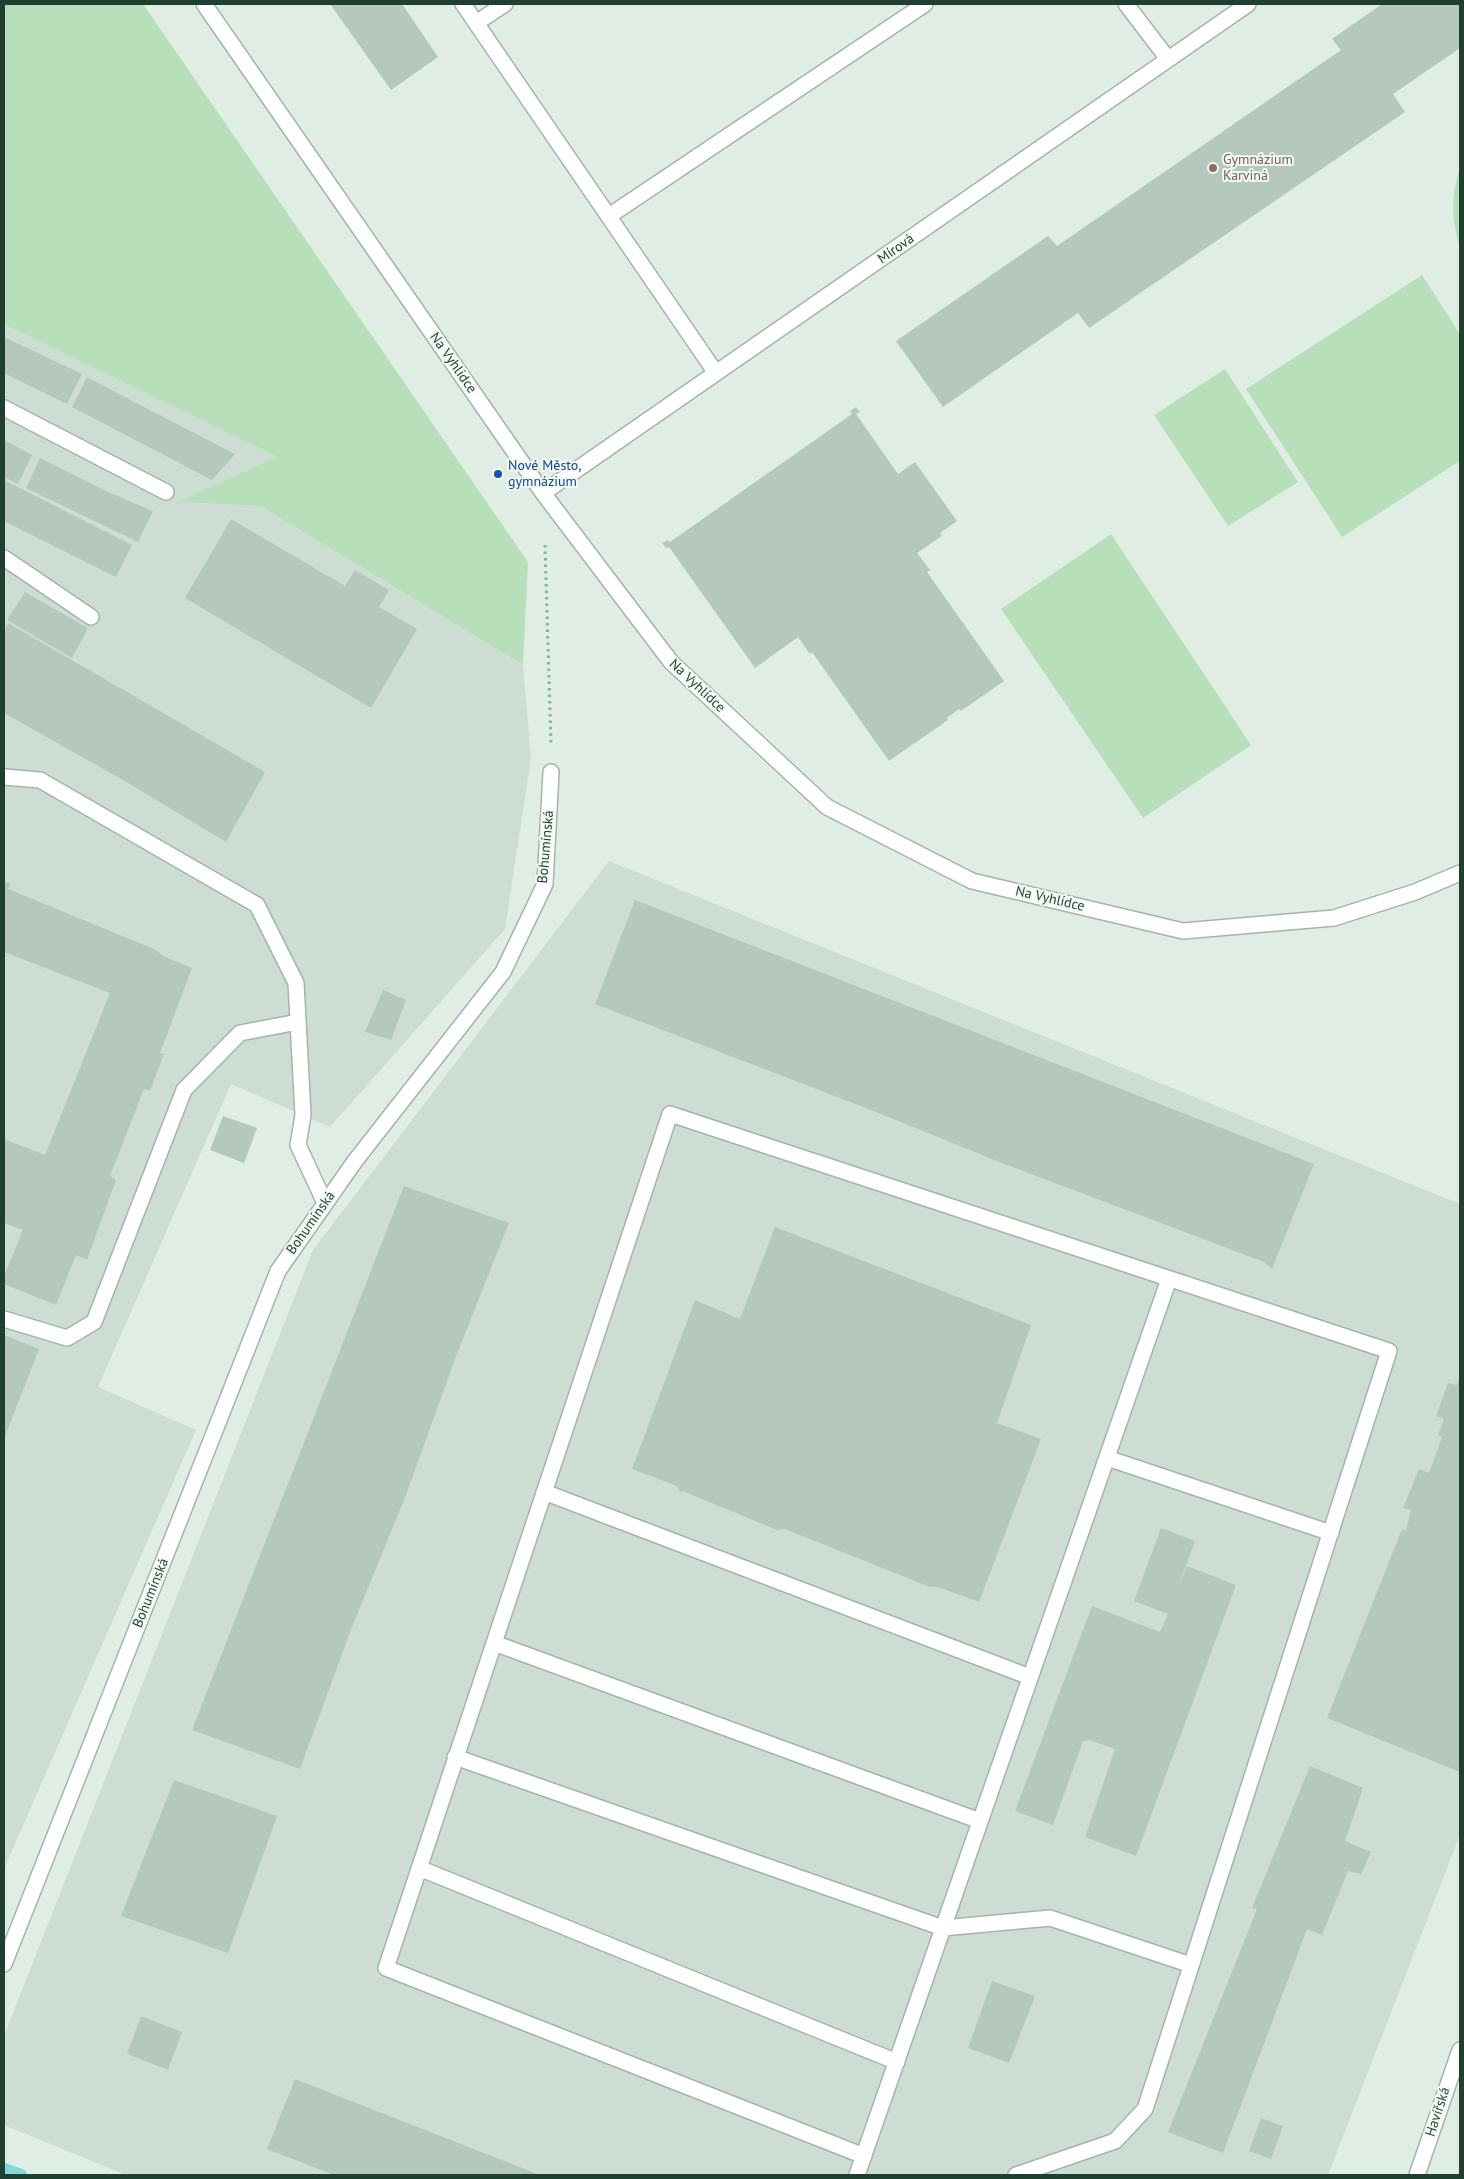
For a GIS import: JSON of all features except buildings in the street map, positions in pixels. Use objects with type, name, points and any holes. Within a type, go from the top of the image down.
[{"type":"street","name":"Na Vyhlídce","points":[[204,4],[543,493],[670,662],[827,806],[972,881],[1184,931],[1334,918],[1415,892],[1460,873]]},
{"type":"street","points":[[463,4],[716,373]]},
{"type":"street","points":[[476,23],[505,4]]},
{"type":"street","points":[[609,216],[925,4]]},
{"type":"street","points":[[1126,4],[1168,59]]},
{"type":"street","name":"Mírová","points":[[543,493],[1248,4]]},
{"type":"street","points":[[4,408],[166,492]]},
{"type":"street","points":[[4,558],[91,617]]},
{"type":"street","name":"Bohumínská","points":[[4,1964],[278,1271],[355,1161],[503,972],[545,884],[551,772]]},
{"type":"street","points":[[4,778],[40,780],[257,905],[296,983],[303,1116],[298,1144],[325,1202]]},
{"type":"street","points":[[4,1318],[67,1338],[94,1322],[184,1090],[240,1032],[298,1022]]},
{"type":"street","points":[[864,2156],[386,1968],[670,1114],[1389,1351],[1145,2109],[1115,2141],[1016,2175]]},
{"type":"street","points":[[857,2175],[1170,1279]]},
{"type":"street","points":[[1107,1458],[1331,1533]]},
{"type":"street","points":[[544,1492],[1030,1677]]},
{"type":"street","points":[[494,1643],[980,1821]]},
{"type":"street","points":[[456,1758],[943,1928],[1050,1918],[1191,1965]]},
{"type":"street","points":[[419,1868],[897,2062]]},
{"type":"street","name":"Havířská","points":[[1417,2175],[1460,2050]]},
{"type":"path","points":[[544,543],[551,772]]},
{"type":"shaded area","points":[[4,324],[278,457],[178,502],[260,506],[523,665],[531,758],[505,929],[330,1127],[231,1084],[98,1387],[196,1430],[4,1869]]},
{"type":"shaded area","points":[[609,861],[1460,1204],[1460,1835],[1328,2175],[126,2175],[4,2125],[4,2036],[313,1250]]},
{"type":"green space","points":[[4,4],[143,4],[528,562],[523,665],[260,506],[177,502],[277,457],[4,324]]},
{"type":"green space","points":[[1460,166],[1460,249],[1453,208]]},
{"type":"green space","points":[[1422,275],[1460,334],[1460,461],[1342,537],[1246,389]]},
{"type":"green space","points":[[1225,369],[1298,482],[1228,526],[1154,415]]},
{"type":"green space","points":[[1111,534],[1251,745],[1143,818],[1001,609]]},
{"type":"waterway","points":[[4,2169],[21,2175]]},
{"type":"place","name":"Gymnázium Karviná","points":[[1213,168]]},
{"type":"place","name":"Nové Město, gymnázium","points":[[498,474]]}]
